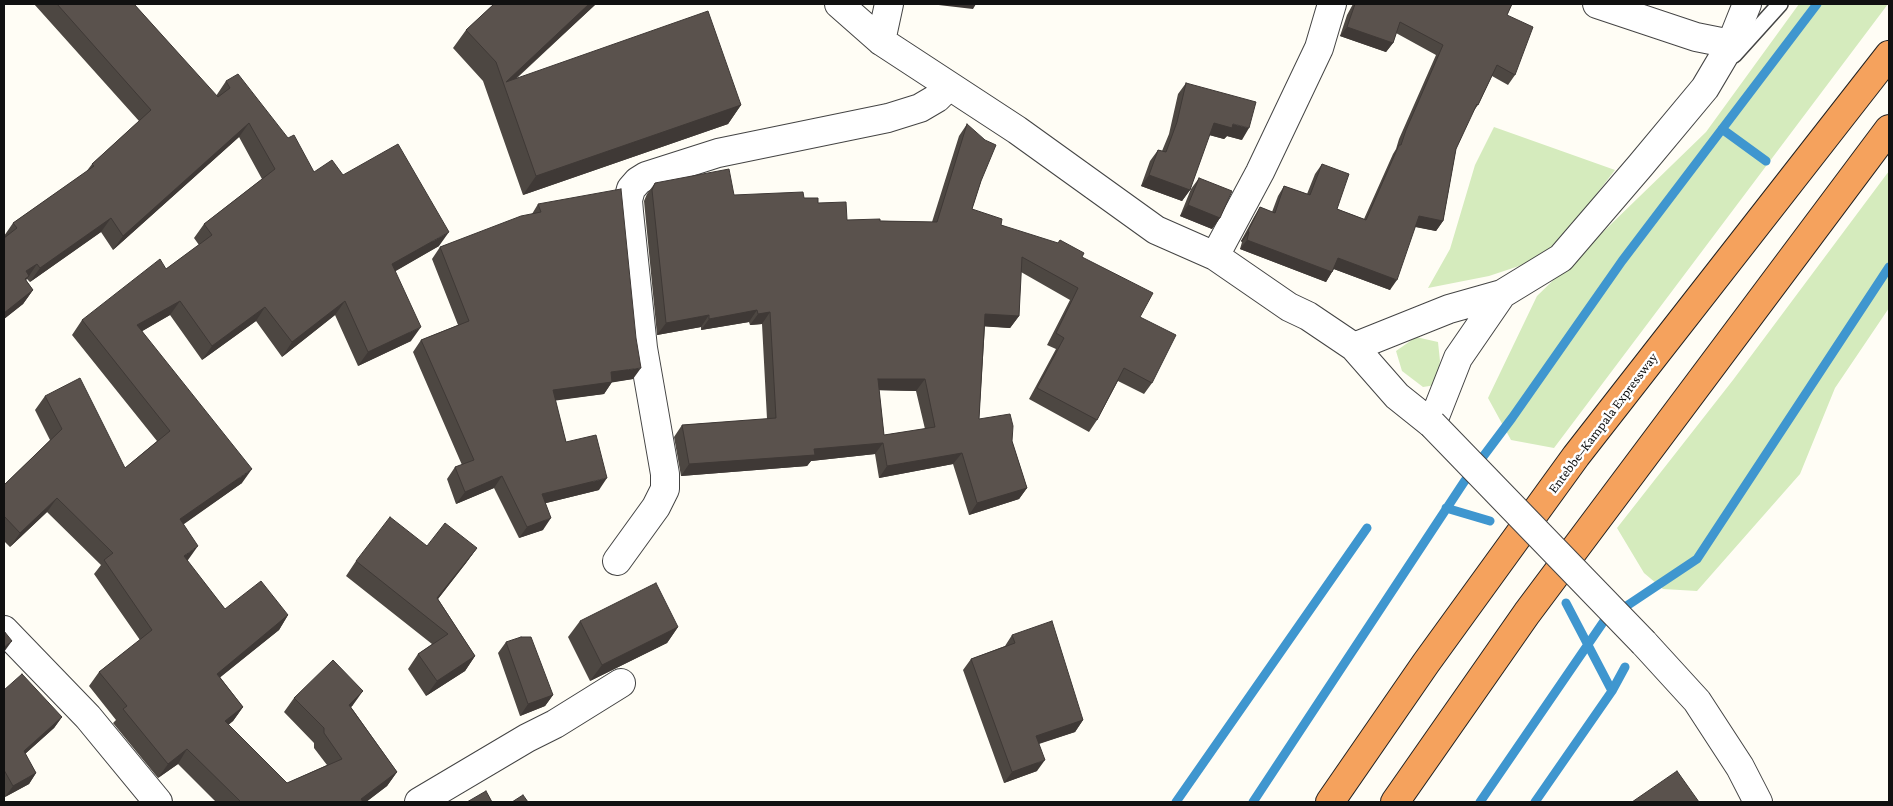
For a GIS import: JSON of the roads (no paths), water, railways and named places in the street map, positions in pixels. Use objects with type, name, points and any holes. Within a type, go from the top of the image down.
[{"type":"highway","name":"Entebbe–Kampala Expressway","points":[[1330,802],[1426,663],[1576,456],[1889,55]]},
{"type":"highway","points":[[1395,802],[1527,613],[1889,129]]},
{"type":"street","points":[[839,4],[881,42],[1017,130],[1156,230],[1215,256],[1289,307],[1308,316],[1354,347],[1397,396],[1432,424],[1698,701],[1740,768],[1758,802]]},
{"type":"street","points":[[881,42],[889,4]]},
{"type":"street","points":[[1215,256],[1260,172],[1319,48],[1332,4]]},
{"type":"street","points":[[1597,4],[1696,37],[1731,44]]},
{"type":"street","points":[[1354,347],[1449,309],[1502,294],[1561,258],[1706,88],[1731,44],[1747,4]]},
{"type":"street","points":[[617,561],[656,507],[665,489],[642,338],[629,206],[631,188],[646,176],[718,153],[888,118],[920,108],[937,98],[949,86]]},
{"type":"street","points":[[1432,424],[1458,358],[1502,294]]},
{"type":"street","points":[[4,630],[88,717],[158,802]]},
{"type":"street","points":[[419,802],[527,738],[555,724],[621,683]]},
{"type":"lane","points":[[1706,88],[1780,4]]},
{"type":"waterway","points":[[1253,802],[1464,482],[1512,418],[1622,261],[1817,4]]},
{"type":"waterway","points":[[1722,129],[1766,161]]},
{"type":"waterway","points":[[1480,802],[1604,621],[1697,559],[1889,267]]},
{"type":"waterway","points":[[1446,508],[1490,521]]},
{"type":"waterway","points":[[1176,802],[1367,528]]},
{"type":"waterway","points":[[1566,603],[1612,691]]},
{"type":"waterway","points":[[1535,802],[1612,691],[1625,667]]}]
